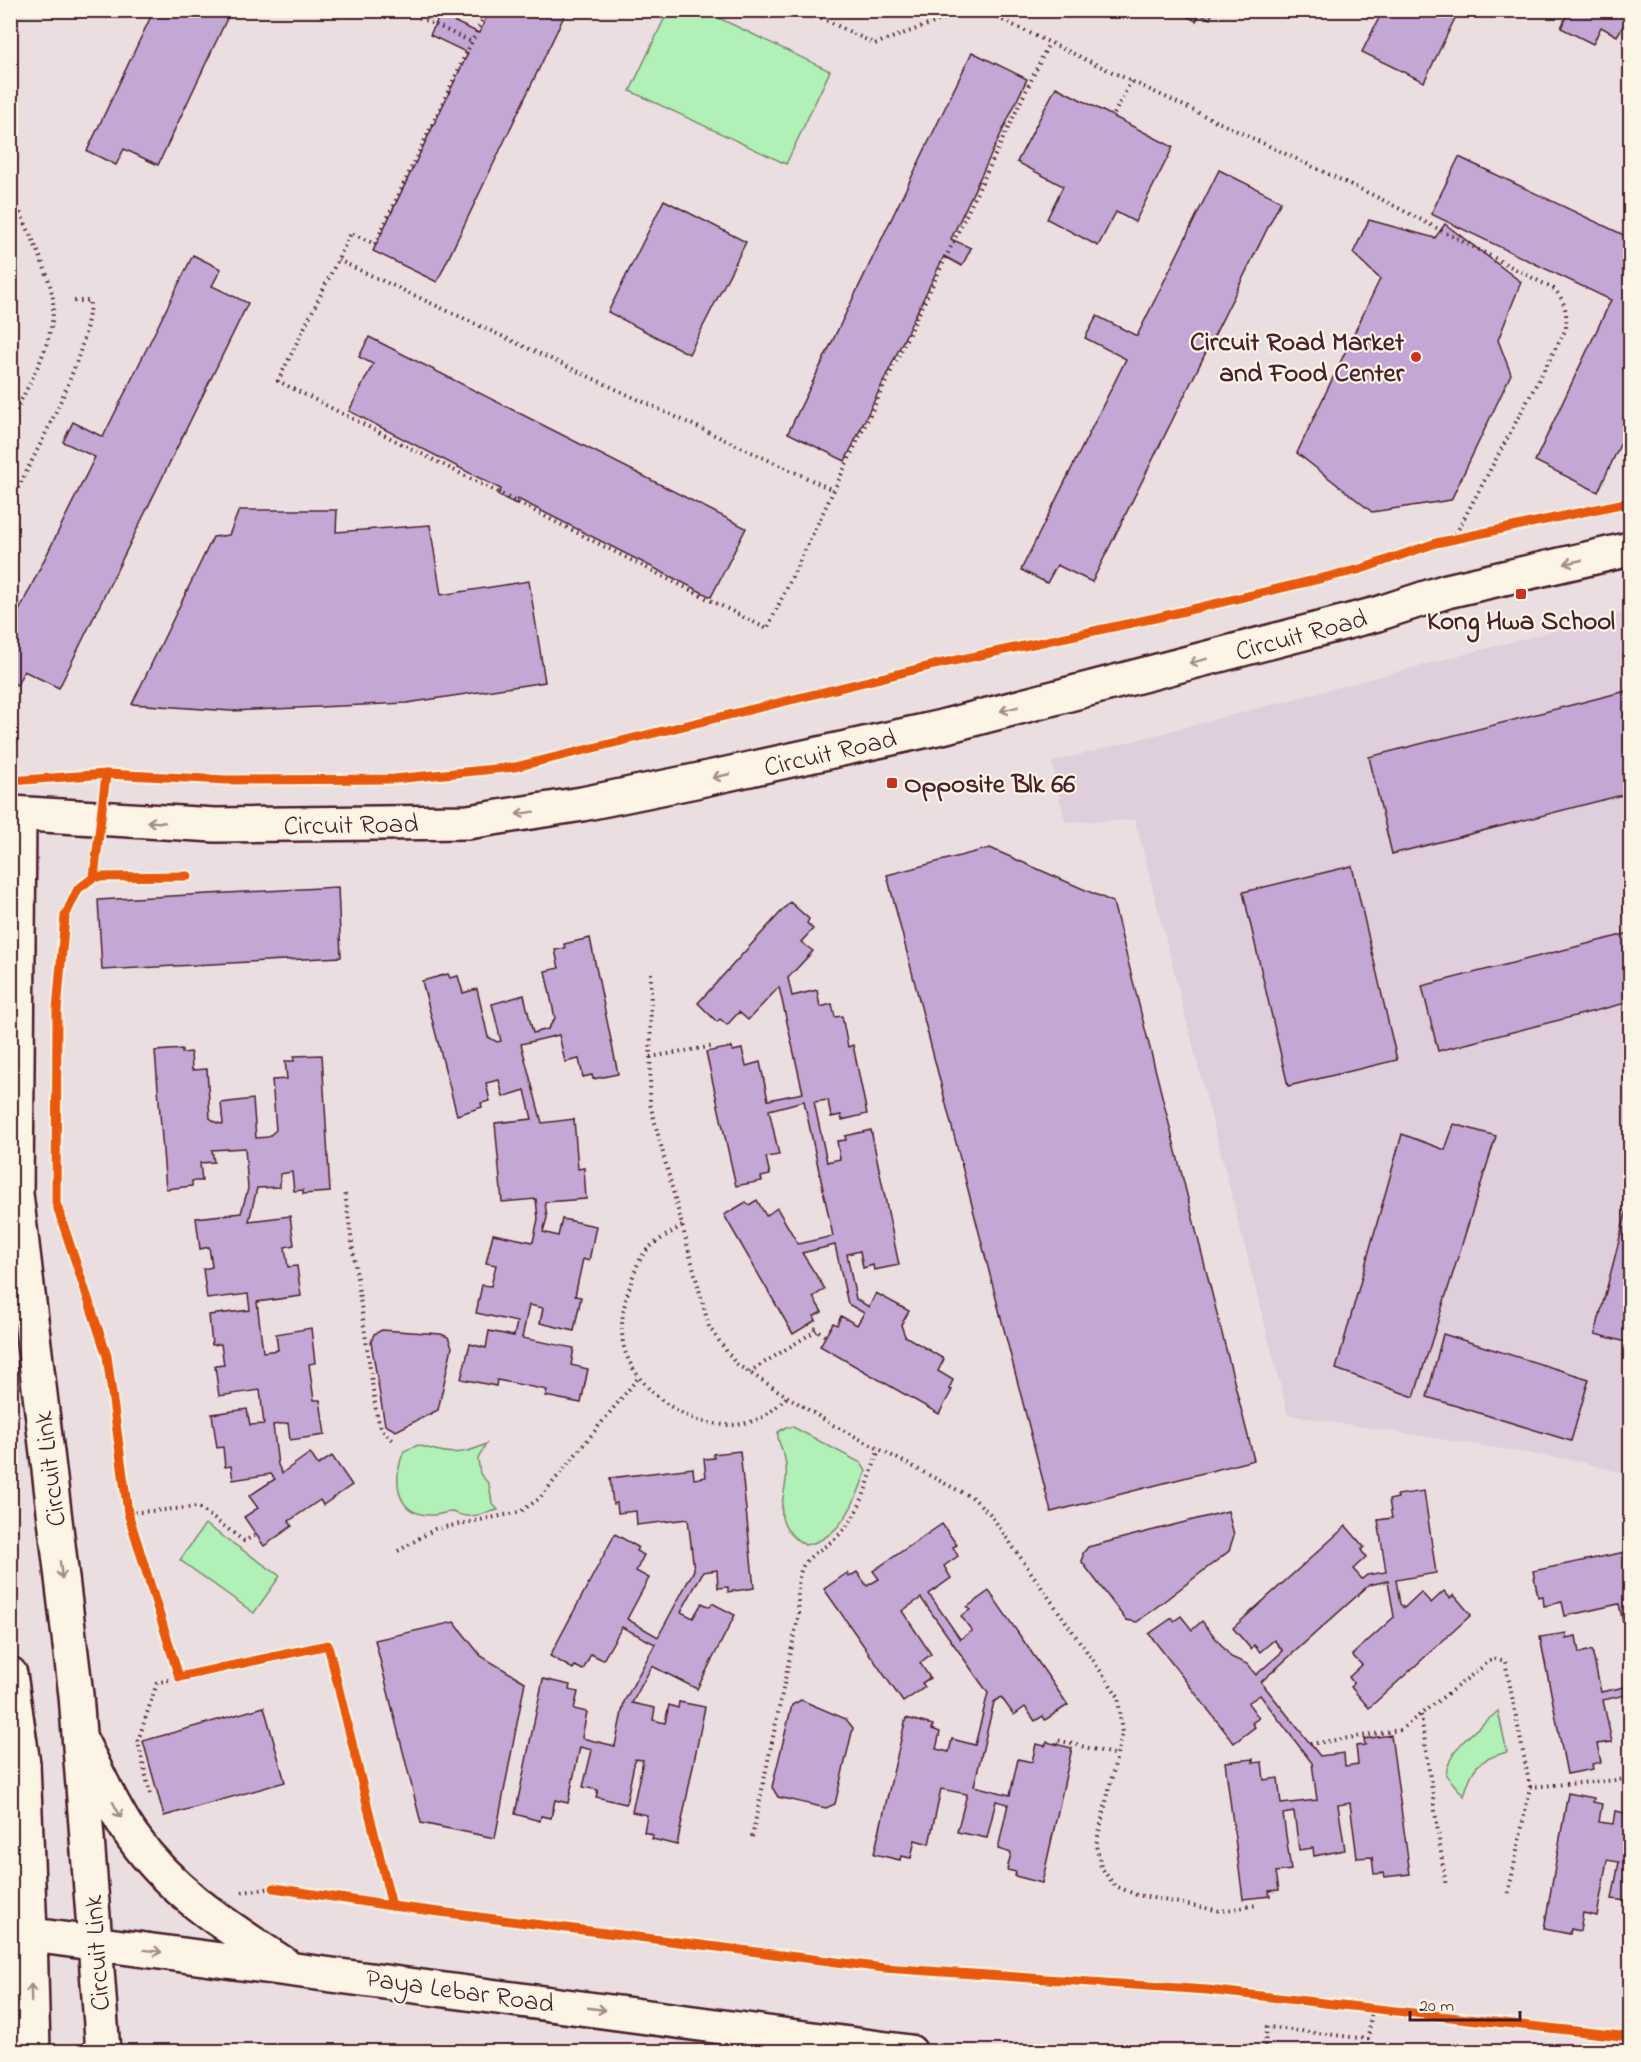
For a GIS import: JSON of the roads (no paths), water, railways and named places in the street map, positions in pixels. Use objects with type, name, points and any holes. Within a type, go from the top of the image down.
[{"type":"street","name":"Circuit Road","points":[[15,814],[215,825],[468,822],[582,804],[942,727],[1377,614],[1447,591],[1630,549]]},
{"type":"street","name":"Circuit Link","points":[[15,814],[16,1194],[81,1739],[103,2052]]},
{"type":"street","points":[[10,1674],[23,1764],[20,1933],[33,2052]]},
{"type":"street","points":[[81,1739],[131,1836],[157,1869],[208,1914],[289,1967]]},
{"type":"street","points":[[10,1817],[23,1764]]},
{"type":"street","name":"Paya Lebar Road","points":[[20,1933],[289,1967],[910,2052]]},
{"type":"place","name":"Circuit Road Market and Food Center","points":[[1416,357]]},
{"type":"place","name":"Kong Hwa School","points":[[1521,594]]},
{"type":"place","name":"Opposite Blk 66","points":[[892,783]]}]
